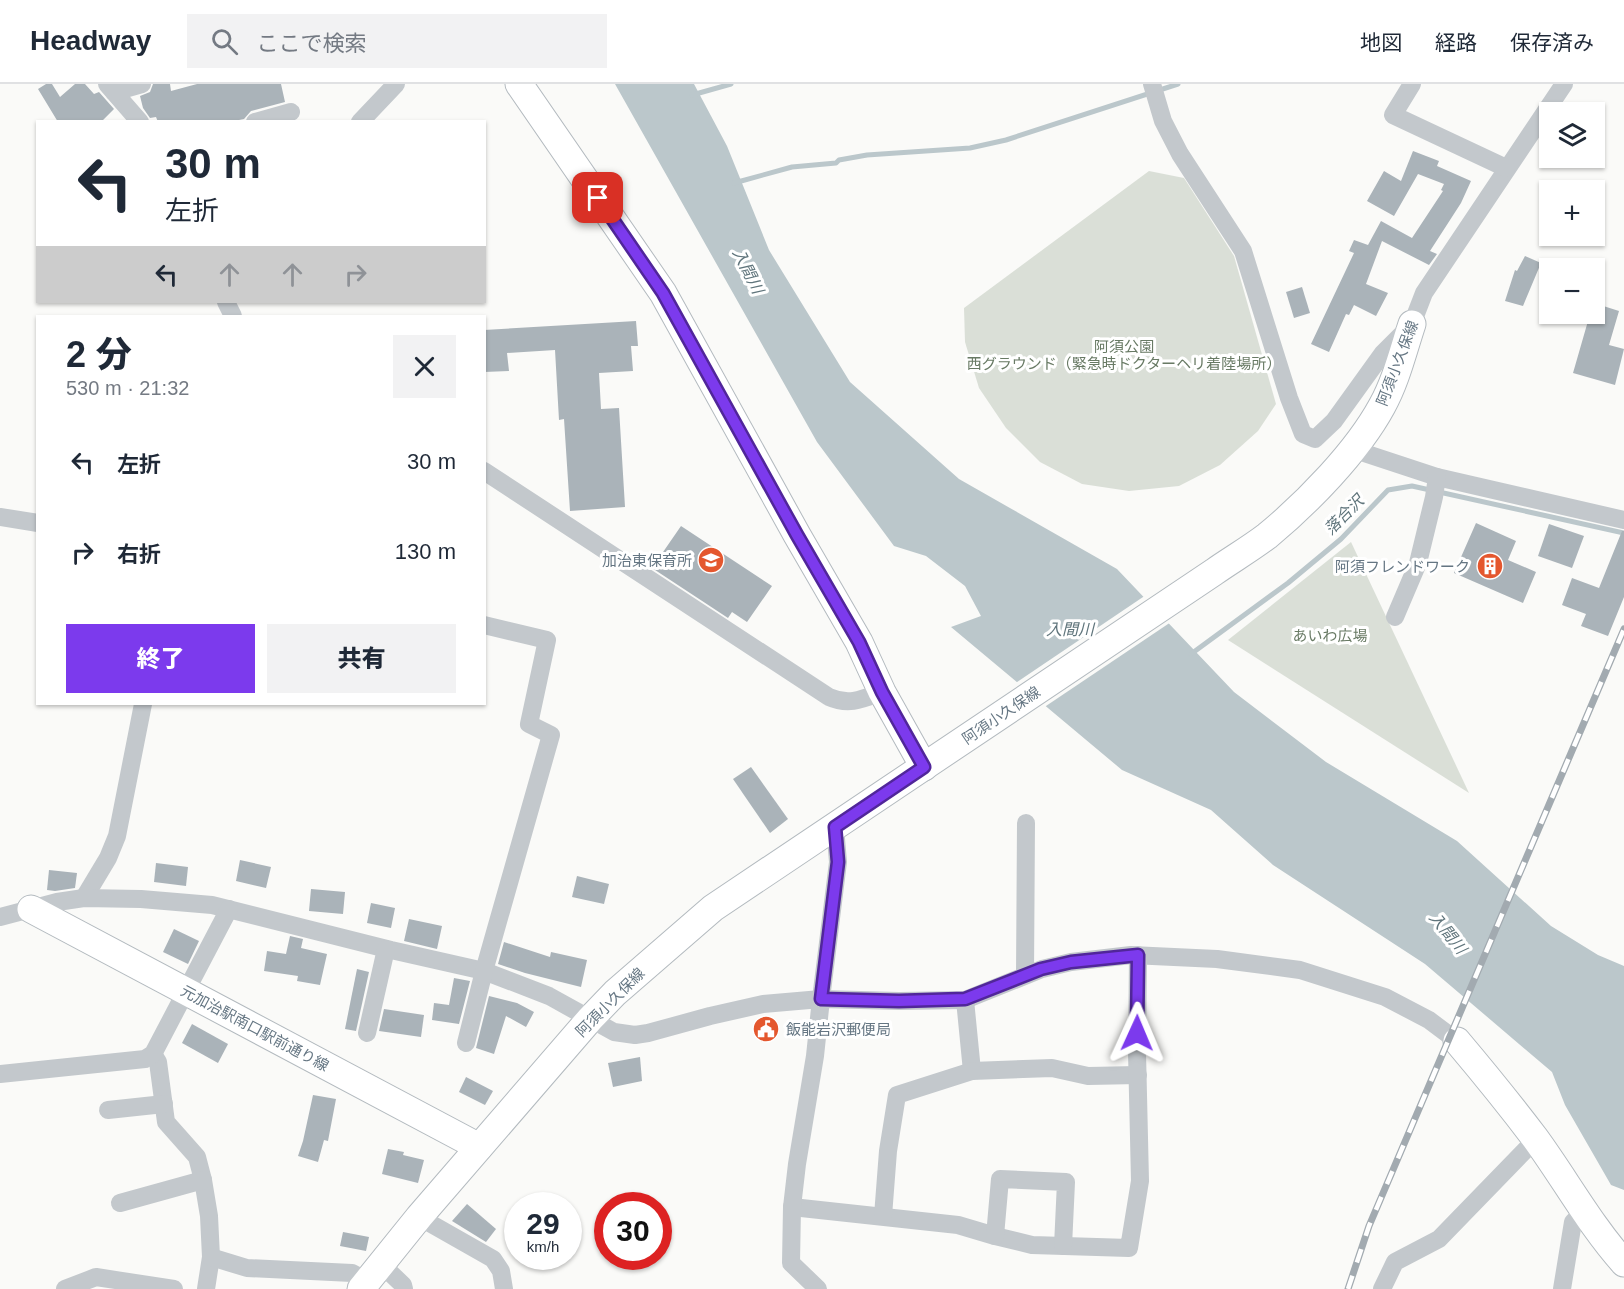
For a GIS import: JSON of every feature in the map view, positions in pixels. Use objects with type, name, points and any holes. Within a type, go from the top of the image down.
[{"type":"street","points":[[111,88],[142,84]]},
{"type":"street","points":[[362,120],[396,84]]},
{"type":"street","points":[[519,84],[663,293],[859,642],[882,692],[924,767]]},
{"type":"street","points":[[1152,84],[1161,112],[1180,154],[1243,251],[1289,398],[1303,434],[1315,439],[1334,421],[1383,353],[1412,324]]},
{"type":"street","points":[[1412,84],[1393,115],[1506,168]]},
{"type":"street","name":"阿須小久保線","points":[[370,1278],[419,1217],[590,1019],[615,993],[713,908],[1214,572],[1266,536],[1302,504],[1352,449],[1382,406],[1424,293],[1564,84]]},
{"type":"street","points":[[111,88],[138,120]]},
{"type":"street","points":[[262,120],[291,111]]},
{"type":"street","points":[[1352,449],[1436,486],[1624,520]]},
{"type":"street","points":[[486,472],[829,697],[840,702],[855,702],[882,692]]},
{"type":"street","points":[[1395,617],[1418,563],[1436,486]]},
{"type":"street","points":[[0,517],[36,523]]},
{"type":"street","points":[[466,1043],[484,971],[551,735],[529,724],[548,640],[486,625]]},
{"type":"street","points":[[84,898],[108,858],[117,836],[143,705]]},
{"type":"street","points":[[1024,974],[1026,823]]},
{"type":"street","points":[[818,1289],[791,1263],[792,1207],[815,1056],[838,862],[835,827]]},
{"type":"street","points":[[0,917],[57,902],[84,898],[141,899],[212,905],[484,971],[549,996],[614,1032],[635,1035],[648,1034],[763,1004],[821,999],[899,1001],[965,999],[994,989],[1024,974],[1071,962],[1138,955],[1217,959],[1300,970],[1385,997],[1429,1020],[1457,1041],[1536,1139],[1584,1211],[1624,1263]]},
{"type":"street","name":"元加治駅南口駅前通り線","points":[[31,909],[479,1148]]},
{"type":"street","points":[[0,1074],[145,1059],[153,1054],[229,909]]},
{"type":"street","points":[[367,1033],[386,949]]},
{"type":"street","points":[[792,1207],[958,1225],[1032,1245],[1129,1248],[1140,1181],[1138,955]]},
{"type":"street","points":[[965,999],[972,1071]]},
{"type":"street","points":[[153,1054],[158,1062],[166,1122],[197,1157],[204,1180],[209,1215],[211,1257],[206,1289]]},
{"type":"street","points":[[883,1216],[888,1151],[897,1095],[972,1071],[1052,1068],[1088,1076],[1138,1075]]},
{"type":"street","points":[[108,1110],[164,1104]]},
{"type":"street","points":[[1382,1289],[1395,1262],[1439,1239],[1536,1139]]},
{"type":"street","points":[[995,1236],[1000,1179],[1066,1182],[1063,1246]]},
{"type":"street","points":[[120,1203],[204,1180]]},
{"type":"street","points":[[1562,1289],[1573,1222],[1584,1211]]},
{"type":"street","points":[[419,1217],[493,1259],[501,1271],[504,1289]]},
{"type":"street","points":[[211,1257],[247,1268],[352,1273],[403,1285],[404,1289]]},
{"type":"street","points":[[64,1289],[96,1277],[174,1289]]},
{"type":"green space","name":"阿須公園 西グラウンド（緊急時ドクターヘリ着陸場所）","points":[[1149,171],[1184,178],[1234,256],[1276,404],[1258,431],[1220,465],[1179,486],[1129,491],[1082,484],[1040,462],[1006,428],[979,388],[965,342],[964,308]]},
{"type":"green space","name":"あいわ広場","points":[[1351,542],[1469,793],[1228,640]]},
{"type":"water","name":"入間川","points":[[615,84],[694,84],[727,146],[769,250],[850,382],[959,479],[1117,569],[1234,692],[1326,762],[1457,841],[1551,926],[1598,955],[1624,966],[1624,1190],[1611,1185],[1565,1105],[1552,1072],[1425,964],[1273,865],[1211,810],[1122,770],[951,627],[981,616],[965,586],[926,556],[894,546],[817,442]]},
{"type":"pier","points":[[1146,595],[1171,622],[1043,708],[1014,684]]},
{"type":"building","points":[[46,84],[52,84],[60,97],[75,84],[85,84],[94,94],[99,92],[114,109],[103,120],[57,120],[38,89]]},
{"type":"building","points":[[153,84],[170,84],[171,91],[197,84],[281,84],[285,102],[251,111],[244,119],[239,120],[157,120],[156,117],[150,118],[143,108],[140,96],[150,92]]},
{"type":"building","points":[[1413,151],[1439,161],[1437,166],[1471,181],[1461,203],[1430,251],[1437,254],[1429,265],[1382,241],[1366,284],[1388,293],[1376,316],[1354,305],[1349,315],[1346,314],[1329,352],[1311,344],[1354,253],[1349,251],[1354,240],[1368,245],[1381,221],[1412,238],[1443,191],[1441,190],[1444,184],[1418,174],[1394,216],[1367,201],[1384,171],[1401,181]]},
{"type":"building","points":[[1525,256],[1539,262],[1539,268],[1523,306],[1505,301],[1515,270],[1517,271]]},
{"type":"building","points":[[1302,287],[1310,313],[1294,318],[1286,292]]},
{"type":"building","points":[[1605,307],[1619,311],[1609,345],[1624,349],[1615,385],[1573,373],[1587,324],[1605,324]]},
{"type":"building","points":[[636,321],[638,346],[631,346],[633,371],[599,373],[601,409],[619,408],[625,507],[570,511],[564,419],[559,420],[555,350],[507,353],[509,371],[486,372],[486,330]]},
{"type":"building","name":"阿須フレンドワーク","points":[[1476,523],[1516,541],[1508,560],[1536,572],[1523,603],[1454,573]]},
{"type":"building","points":[[1549,524],[1584,536],[1572,568],[1538,556]]},
{"type":"building","points":[[681,526],[772,586],[747,622],[732,612],[728,618],[652,568]]},
{"type":"building","points":[[1622,531],[1624,531],[1624,597],[1608,636],[1581,626],[1586,614],[1562,605],[1572,578],[1599,588]]},
{"type":"building","points":[[751,767],[788,819],[770,833],[733,779]]},
{"type":"building","points":[[240,860],[271,867],[266,888],[236,881]]},
{"type":"building","points":[[156,863],[188,867],[186,886],[154,882]]},
{"type":"building","points":[[49,870],[77,873],[75,888],[47,890]]},
{"type":"building","points":[[577,876],[609,884],[604,904],[572,897]]},
{"type":"building","points":[[311,889],[345,892],[343,914],[309,911]]},
{"type":"building","points":[[371,903],[395,908],[391,928],[367,923]]},
{"type":"building","points":[[409,919],[442,926],[437,949],[404,941]]},
{"type":"building","points":[[174,929],[199,941],[188,964],[163,952]]},
{"type":"building","points":[[290,936],[303,939],[301,948],[327,954],[320,985],[297,981],[298,976],[264,971],[267,951],[286,954]]},
{"type":"building","points":[[504,942],[550,957],[551,952],[587,960],[581,987],[498,964]]},
{"type":"building","points":[[357,969],[369,972],[356,1031],[345,1029]]},
{"type":"building","points":[[454,978],[470,981],[459,1024],[432,1020],[434,1003],[449,1005]]},
{"type":"building","points":[[489,996],[517,1003],[534,1012],[526,1027],[506,1016],[494,1054],[476,1048]]},
{"type":"building","points":[[384,1009],[424,1015],[421,1037],[379,1031]]},
{"type":"building","points":[[192,1024],[228,1044],[218,1063],[182,1043]]},
{"type":"building","points":[[640,1057],[642,1081],[613,1087],[608,1063]]},
{"type":"building","points":[[466,1077],[493,1091],[485,1105],[459,1092]]},
{"type":"building","points":[[313,1095],[336,1099],[328,1141],[324,1140],[318,1162],[298,1156]]},
{"type":"building","points":[[388,1149],[404,1152],[403,1155],[424,1160],[418,1183],[382,1174]]},
{"type":"building","points":[[467,1204],[496,1229],[486,1242],[452,1221]]},
{"type":"building","points":[[343,1232],[369,1237],[366,1251],[340,1246]]},
{"type":"waterway","points":[[692,95],[731,84]]},
{"type":"waterway","points":[[734,183],[792,167],[836,163],[839,160],[867,155],[970,148],[1006,140],[1178,84]]},
{"type":"waterway","name":"落合沢","points":[[1191,654],[1288,583],[1341,539],[1388,490],[1412,486],[1624,533]]},
{"type":"railway","points":[[1348,1289],[1369,1226],[1624,629]]},
{"type":"place","name":"加治東保育所","points":[[711,560]]},
{"type":"place","name":"阿須フレンドワーク","points":[[1490,566]]},
{"type":"place","name":"飯能岩沢郵便局","points":[[766,1029]]},
{"type":"route","points":[[598,198],[663,293],[797,535],[826,582],[859,642],[882,692],[924,767],[835,827],[838,862],[821,999],[899,1001],[965,999],[1041,969],[1071,962],[1138,955],[1137,1033]]}]
